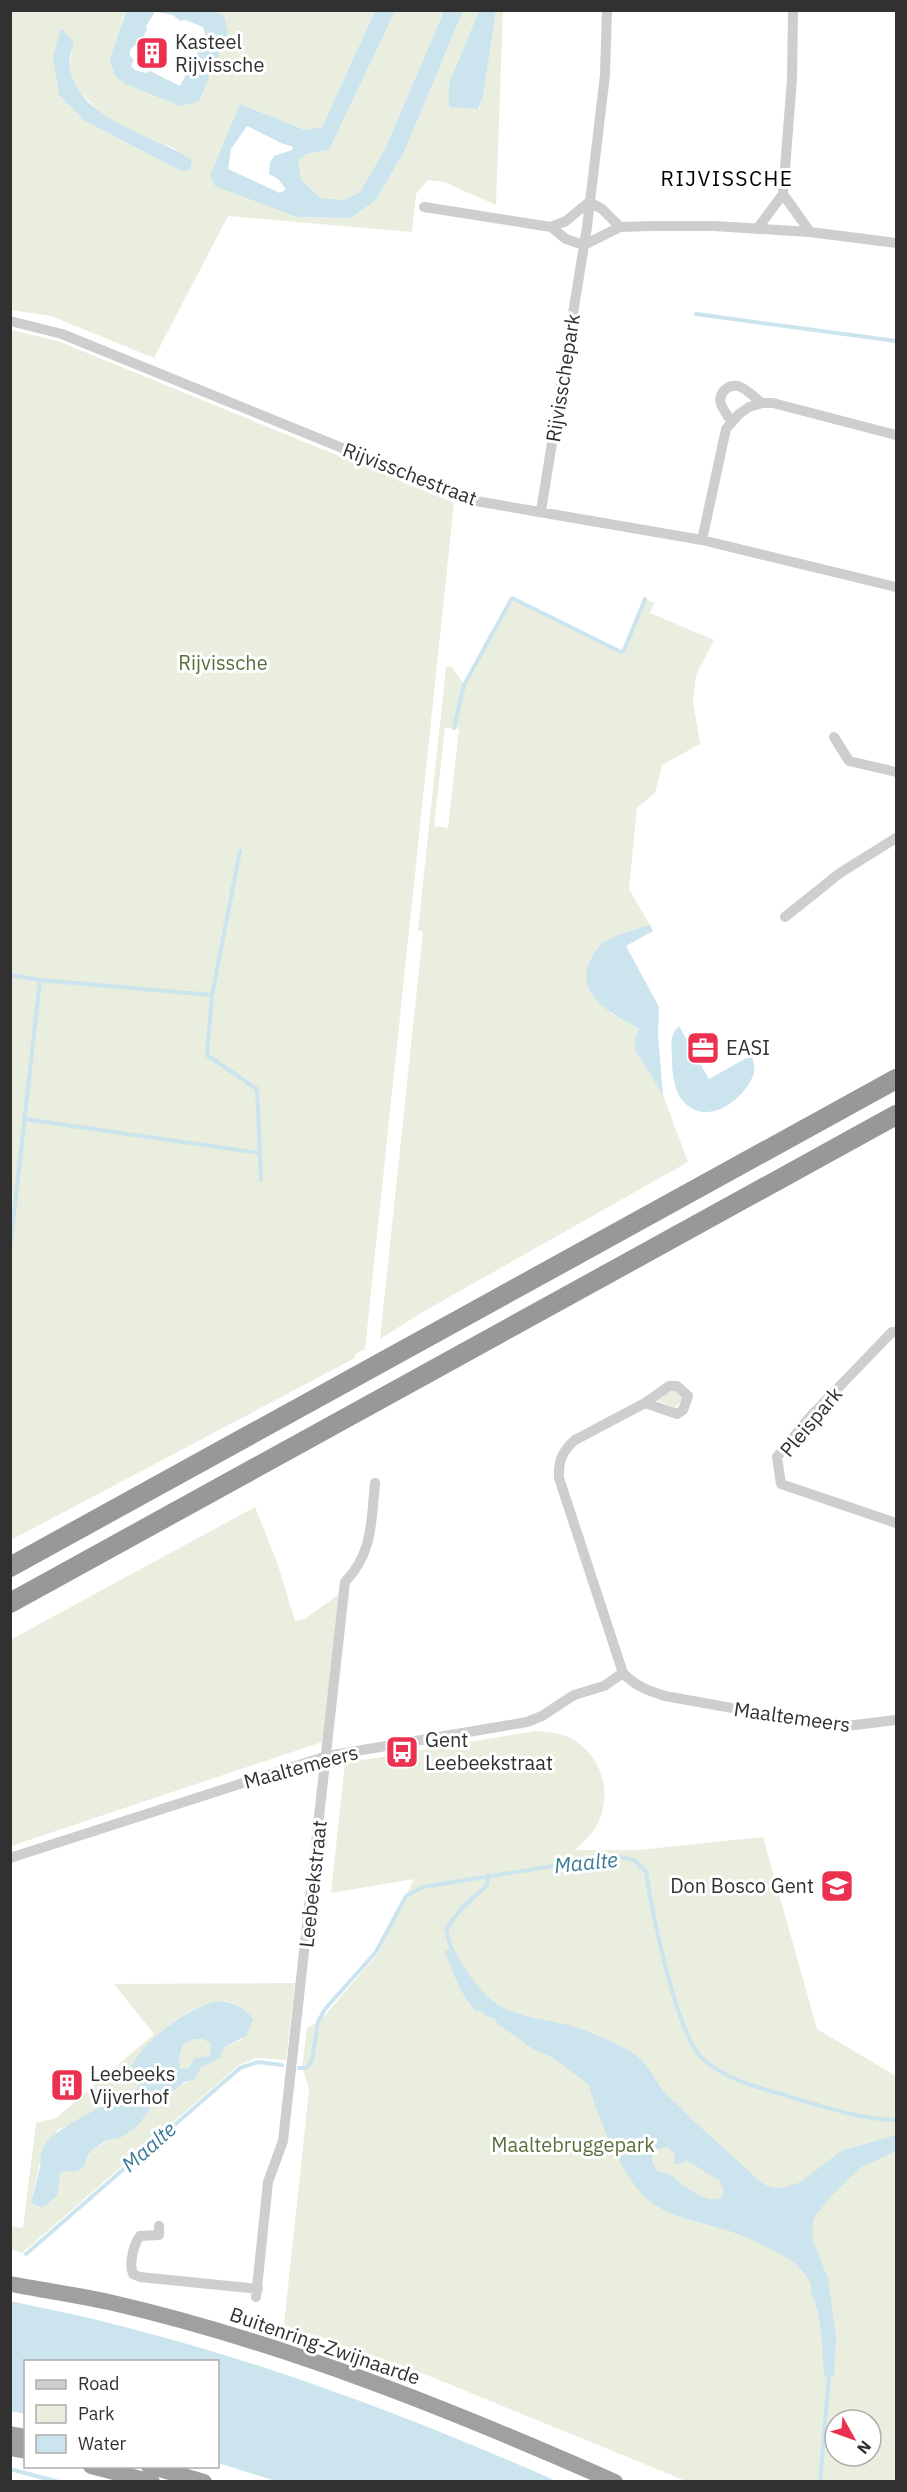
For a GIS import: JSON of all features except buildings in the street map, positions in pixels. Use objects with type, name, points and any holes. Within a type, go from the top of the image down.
[{"type":"highway","points":[[10,1567],[897,1079]]},
{"type":"highway","points":[[10,1603],[897,1115]]},
{"type":"highway","name":"Buitenring-Zwijnaarde","points":[[10,2284],[109,2302],[235,2337],[386,2387],[615,2481]]},
{"type":"highway","points":[[99,2468],[152,2481]]},
{"type":"highway","points":[[156,2468],[204,2481]]},
{"type":"street","name":"Rijvisschepark","points":[[541,511],[590,202],[605,75],[607,10]]},
{"type":"street","points":[[757,229],[783,194],[792,79],[793,10]]},
{"type":"street","points":[[783,194],[810,232]]},
{"type":"street","points":[[551,227],[566,221],[590,202],[602,209],[620,227]]},
{"type":"street","points":[[424,207],[551,227],[566,239],[584,245],[620,227],[714,226],[810,232],[897,243]]},
{"type":"street","name":"Rijvisschestraat","points":[[10,321],[62,334],[470,500],[702,540],[897,586]]},
{"type":"street","points":[[731,421],[720,400],[727,388],[741,387],[762,403]]},
{"type":"street","points":[[702,540],[722,438],[731,421],[739,414],[762,403],[773,403],[897,435]]},
{"type":"street","points":[[834,737],[849,761],[897,772]]},
{"type":"street","points":[[785,917],[840,873],[897,838]]},
{"type":"street","name":"Pleispark","points":[[897,1332],[892,1332],[810,1417],[777,1457],[781,1484],[897,1523]]},
{"type":"street","points":[[623,1673],[559,1478],[558,1467],[567,1447],[575,1440],[645,1403]]},
{"type":"street","name":"Leebeekstraat","points":[[159,2226],[159,2235],[140,2236],[136,2241],[131,2269],[134,2274],[140,2277],[257,2293],[268,2182],[283,2141],[345,1582],[358,1569],[366,1553],[375,1483]]},
{"type":"street","name":"Maaltemeers","points":[[10,1858],[327,1756],[527,1722],[542,1716],[574,1695],[604,1686],[623,1673],[645,1689],[665,1696],[811,1724],[848,1727],[897,1720]]},
{"type":"green space","points":[[10,11],[126,11],[122,18],[115,76],[125,84],[180,106],[224,16],[216,11],[375,11],[322,127],[305,130],[240,104],[210,175],[297,217],[351,218],[376,200],[405,150],[463,11],[479,11],[449,83],[449,106],[479,109],[483,97],[496,11],[503,11],[496,205],[444,182],[428,180],[416,194],[412,232],[228,216],[154,358],[51,316],[11,310]],"holes":[[[74,42],[69,68],[77,89],[103,115],[123,128],[176,149],[181,171],[85,121],[59,95]]]},
{"type":"green space","points":[[395,11],[444,11],[385,149],[360,192],[344,200],[321,198],[301,180],[297,161],[306,154],[329,150]]},
{"type":"green space","name":"Rijvissche","points":[[11,330],[58,341],[454,503],[365,1349],[355,1354],[355,1358],[11,1540]]},
{"type":"green space","points":[[512,598],[621,652],[645,599],[654,603],[650,613],[714,640],[696,675],[693,701],[700,744],[662,765],[655,793],[637,808],[629,889],[650,925],[621,935],[610,1013],[639,1029],[635,1039],[635,1050],[663,1095],[688,1162],[421,1313],[380,1339],[423,932],[418,930],[446,667],[451,666],[464,684]],"holes":[[[445,728],[459,729],[448,828],[434,826]]]},
{"type":"green space","points":[[671,1390],[679,1390],[683,1399],[675,1408],[654,1399]]},
{"type":"green space","points":[[255,1507],[277,1562],[295,1621],[305,1619],[339,1594],[322,1742],[11,1846],[10,1640]]},
{"type":"green space","name":"Maaltebruggepark","points":[[536,1731],[557,1733],[574,1740],[585,1748],[600,1771],[604,1798],[602,1812],[590,1835],[575,1850],[638,1850],[763,1837],[817,2029],[896,2076],[896,2481],[686,2481],[407,2367],[284,2325],[309,2090],[302,2066],[307,2028],[320,2021],[379,1952],[414,1879],[331,1893],[345,1763]]},
{"type":"green space","points":[[295,1983],[286,2060],[256,2058],[239,2065],[22,2253],[11,2249],[10,2226],[23,2228],[36,2123],[56,2118],[154,2034],[114,1984]],"holes":[[[225,2001],[236,2004],[248,2013],[243,2039],[225,2047],[215,2060],[201,2068],[194,2080],[159,2096],[112,2138],[90,2151],[88,2159],[67,2172],[61,2172],[57,2196],[45,2206],[40,2207],[31,2203],[40,2162],[58,2130],[86,2117],[105,2104],[134,2094],[139,2088],[132,2063],[173,2022],[211,2003]]]},
{"type":"green space","points":[[203,2039],[211,2044],[210,2056],[191,2063],[186,2070],[180,2069],[183,2046],[190,2041]]},
{"type":"water","points":[[126,11],[216,11],[224,16],[228,32],[199,101],[180,106],[125,84],[115,76],[110,59]],"holes":[[[155,12],[173,15],[180,21],[185,20],[203,27],[206,37],[180,86],[150,71],[145,73],[135,70],[131,66],[134,60],[130,56],[130,50],[135,45],[137,47],[140,41],[137,39],[143,38],[146,26]]]},
{"type":"water","points":[[375,11],[395,11],[329,150],[306,154],[298,161],[301,180],[321,198],[344,200],[360,192],[385,149],[444,11],[463,11],[405,150],[376,200],[351,218],[297,217],[215,186],[210,175],[240,104],[305,130],[322,127]],"holes":[[[247,126],[293,147],[292,150],[274,156],[270,163],[269,174],[278,179],[286,189],[280,193],[228,169],[231,149]]]},
{"type":"water","points":[[479,11],[496,11],[483,97],[478,109],[449,107],[449,83]]},
{"type":"water","points":[[61,28],[74,42],[70,69],[77,87],[88,102],[121,125],[192,160],[190,170],[181,171],[85,121],[59,95],[53,56]]},
{"type":"water","points":[[650,925],[653,931],[626,946],[659,1007],[658,1034],[663,1095],[635,1050],[635,1039],[639,1029],[599,1003],[587,985],[586,975],[589,963],[600,945],[619,935]]},
{"type":"water","points":[[679,1026],[709,1079],[752,1055],[754,1073],[749,1083],[734,1101],[724,1108],[702,1112],[692,1108],[679,1095],[672,1067],[671,1044],[674,1032]]},
{"type":"water","points":[[453,1947],[476,1984],[503,2008],[525,2016],[581,2029],[613,2042],[637,2056],[668,2096],[763,2184],[782,2188],[799,2183],[841,2151],[896,2135],[896,2151],[860,2168],[831,2196],[813,2219],[813,2240],[828,2279],[836,2337],[834,2376],[824,2375],[816,2304],[811,2293],[811,2284],[803,2272],[786,2258],[756,2242],[724,2229],[666,2211],[646,2198],[628,2176],[620,2161],[598,2112],[589,2085],[552,2057],[533,2049],[498,2024],[494,2018],[485,2016],[482,2011],[476,2011],[461,1991],[445,1951]],"holes":[[[667,2147],[675,2154],[674,2165],[688,2161],[720,2181],[724,2192],[720,2198],[709,2199],[689,2189],[673,2177],[657,2171],[652,2161],[653,2150]]]},
{"type":"water","points":[[218,2001],[234,2004],[243,2009],[253,2020],[246,2036],[225,2047],[220,2058],[201,2068],[194,2080],[184,2082],[175,2090],[159,2096],[139,2124],[122,2137],[107,2140],[90,2151],[81,2169],[61,2172],[57,2196],[45,2206],[40,2207],[31,2203],[42,2150],[48,2141],[84,2116],[134,2094],[139,2085],[129,2070],[135,2059],[167,2027],[206,2004]],"holes":[[[203,2039],[211,2044],[210,2056],[195,2058],[188,2068],[180,2069],[181,2051],[186,2043]]]},
{"type":"water","points":[[10,2301],[121,2326],[288,2375],[450,2436],[556,2481],[276,2481],[219,2463],[219,2360],[24,2360],[24,2414],[11,2411]]},
{"type":"waterway","points":[[696,314],[896,341]]},
{"type":"waterway","points":[[454,728],[464,685],[512,598],[621,652],[624,650],[645,599]]},
{"type":"waterway","points":[[212,995],[240,851]]},
{"type":"waterway","points":[[10,975],[40,980],[212,995],[207,1055],[257,1089],[261,1180]]},
{"type":"waterway","points":[[10,1250],[40,980]]},
{"type":"waterway","points":[[24,1119],[260,1153]]},
{"type":"waterway","name":"Maalte","points":[[299,2068],[306,2068],[312,2061],[318,2022],[325,2009],[376,1952],[406,1896],[423,1887],[616,1856],[634,1860],[646,1872],[660,1942],[675,2000],[693,2046],[703,2059],[735,2079],[758,2087],[870,2118],[896,2120]]},
{"type":"waterway","points":[[451,1948],[446,1929],[462,1908],[487,1885],[488,1875]]},
{"type":"waterway","name":"Maalte","points":[[26,2254],[240,2068],[258,2062],[282,2065]]},
{"type":"waterway","points":[[820,2482],[829,2376]]},
{"type":"waterway","points":[[10,2469],[59,2482]]},
{"type":"place","name":"Kasteel Rijvissche","points":[[152,53]]},
{"type":"place","name":"EASI","points":[[703,1048]]},
{"type":"place","name":"Gent Leebeekstraat","points":[[402,1752]]},
{"type":"place","name":"Don Bosco Gent","points":[[837,1886]]},
{"type":"place","name":"Leebeeks Vijverhof","points":[[67,2085]]},
{"type":"district","name":"RIJVISSCHE","points":[[727,179]]}]
